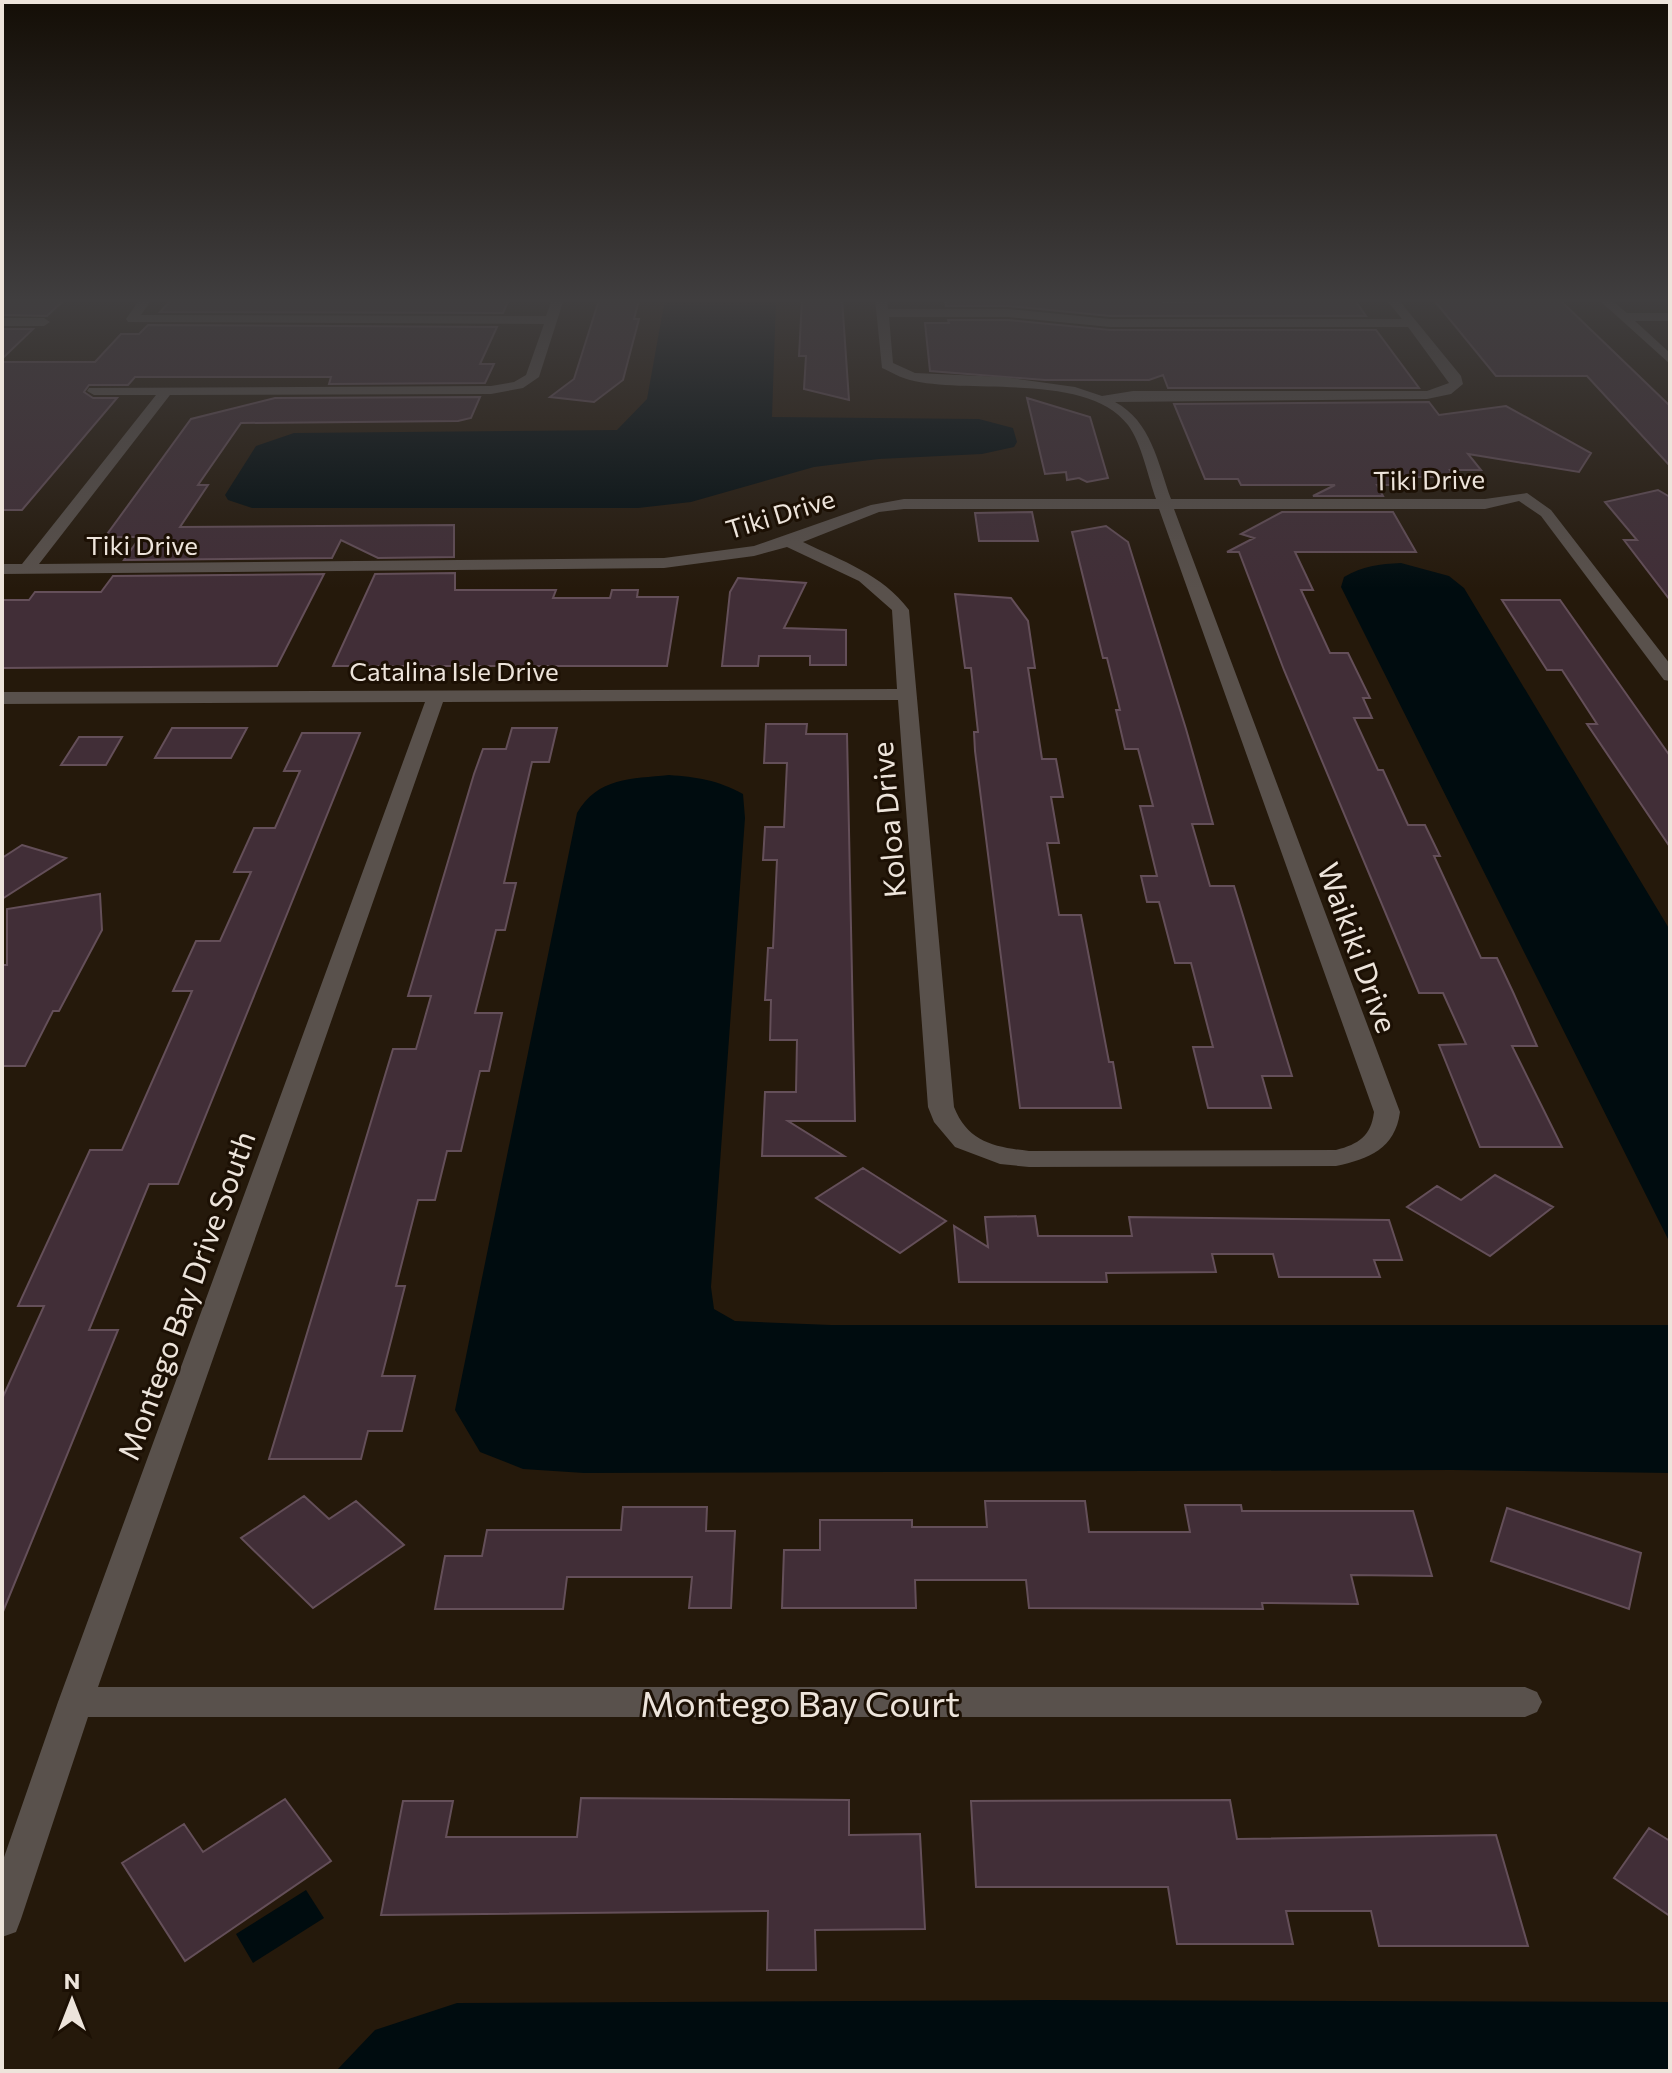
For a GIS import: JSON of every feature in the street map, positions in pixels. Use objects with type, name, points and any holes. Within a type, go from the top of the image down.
[{"type":"street","points":[[27,568],[162,396]]},
{"type":"street","points":[[1089,396],[1101,400],[1128,396]]},
{"type":"street","name":"Waikiki Drive","points":[[968,1147],[997,1156],[1029,1159],[1336,1158],[1361,1152],[1379,1140],[1386,1127],[1387,1112],[1137,427],[1125,413],[1101,400]]},
{"type":"street","name":"Tiki Drive","points":[[2,569],[621,565],[709,558],[789,542],[876,508],[904,504],[1485,504],[1522,496],[1546,513],[1663,658]]},
{"type":"street","name":"Koloa Drive","points":[[789,542],[872,583],[892,598],[900,610],[941,1107],[948,1128],[968,1147]]},
{"type":"street","points":[[1663,658],[1670,676]]},
{"type":"street","name":"Catalina Isle Drive","points":[[2,698],[906,694]]},
{"type":"street","name":"Montego Bay Drive South","points":[[2,1919],[75,1702],[436,696]]},
{"type":"street","name":"Montego Bay Court","points":[[75,1702],[1525,1702]]},
{"type":"shaded area","points":[[648,396],[773,396],[772,417],[979,419],[1013,428],[1017,442],[1014,447],[982,454],[879,459],[814,467],[691,502],[638,508],[252,508],[228,500],[225,495],[256,446],[294,433],[617,430]]},
{"type":"shaded area","points":[[1401,563],[1449,576],[1464,588],[1670,930],[1670,1243],[1341,587],[1344,577],[1358,570]]},
{"type":"shaded area","points":[[669,775],[707,780],[743,794],[745,818],[711,1287],[714,1309],[735,1321],[831,1325],[1670,1325],[1670,1473],[1452,1470],[584,1473],[523,1469],[480,1452],[455,1410],[577,813],[585,801],[605,786],[629,779]]},
{"type":"shaded area","points":[[306,1890],[324,1918],[253,1963],[236,1934]]},
{"type":"shaded area","points":[[1044,2000],[1670,2002],[1670,2071],[336,2071],[375,2030],[457,2003]]},
{"type":"building","points":[[2,396],[117,398],[22,510],[2,510]]},
{"type":"building","points":[[552,396],[602,396],[594,402]]},
{"type":"building","points":[[1605,396],[1659,396],[1670,406],[1670,466]]},
{"type":"building","points":[[480,397],[471,418],[458,421],[241,423],[198,485],[208,485],[180,527],[454,525],[454,557],[378,558],[341,540],[332,558],[124,560],[140,537],[105,537],[191,419],[275,398]]},
{"type":"building","points":[[1027,398],[1090,417],[1108,478],[1087,482],[1079,478],[1067,480],[1066,472],[1045,474]]},
{"type":"building","points":[[1429,402],[1439,415],[1506,406],[1591,453],[1579,472],[1468,454],[1481,470],[1450,470],[1455,477],[1395,477],[1409,485],[1377,485],[1383,496],[1313,496],[1335,485],[1241,485],[1238,479],[1205,479],[1174,404]]},
{"type":"building","points":[[1658,490],[1670,497],[1670,600],[1624,540],[1637,540],[1605,502]]},
{"type":"building","points":[[1032,512],[1038,541],[979,541],[975,513]]},
{"type":"building","points":[[1282,512],[1393,512],[1416,552],[1295,552],[1313,590],[1301,590],[1330,653],[1348,653],[1370,698],[1363,698],[1372,718],[1354,718],[1378,770],[1383,770],[1408,825],[1425,825],[1440,856],[1434,856],[1481,958],[1497,958],[1513,992],[1537,1046],[1512,1046],[1562,1147],[1480,1147],[1439,1045],[1466,1044],[1443,993],[1419,993],[1284,670],[1239,552],[1227,552],[1254,538],[1241,534]]},
{"type":"building","points":[[1106,526],[1128,542],[1186,729],[1213,824],[1192,824],[1210,886],[1234,886],[1292,1076],[1262,1076],[1271,1108],[1208,1108],[1193,1047],[1213,1047],[1191,963],[1175,963],[1159,902],[1147,902],[1141,876],[1157,876],[1140,806],[1153,806],[1138,749],[1125,749],[1116,710],[1120,710],[1107,658],[1103,658],[1072,532]]},
{"type":"building","points":[[455,573],[455,590],[556,590],[553,598],[610,598],[612,590],[638,590],[637,597],[678,597],[667,666],[333,666],[375,574]]},
{"type":"building","points":[[324,574],[277,666],[2,668],[2,600],[29,600],[35,592],[101,592],[113,576]]},
{"type":"building","points":[[738,578],[806,583],[784,628],[846,630],[846,665],[810,665],[810,656],[759,656],[758,666],[722,666],[730,592]]},
{"type":"building","points":[[955,594],[1011,598],[1028,621],[1035,668],[1028,668],[1042,759],[1056,759],[1063,797],[1051,797],[1059,843],[1047,843],[1059,915],[1081,915],[1109,1062],[1113,1062],[1121,1108],[1020,1108],[975,751],[974,732],[978,732],[971,668],[965,668]]},
{"type":"building","points":[[1502,600],[1560,600],[1670,756],[1670,847],[1587,724],[1597,724],[1562,670],[1547,670]]},
{"type":"building","points":[[766,724],[807,724],[806,734],[847,734],[855,1121],[788,1121],[844,1156],[762,1156],[765,1092],[796,1092],[797,1040],[770,1040],[771,1000],[765,1000],[768,948],[773,948],[777,860],[763,860],[765,827],[784,827],[787,763],[764,763]]},
{"type":"building","points":[[172,728],[247,728],[231,758],[155,758]]},
{"type":"building","points":[[512,728],[557,728],[549,762],[532,762],[504,883],[516,883],[505,930],[496,930],[475,1013],[502,1013],[489,1071],[480,1071],[461,1151],[447,1151],[435,1200],[418,1200],[396,1286],[405,1286],[382,1376],[415,1376],[402,1431],[368,1431],[361,1459],[269,1459],[393,1049],[416,1049],[431,996],[408,996],[474,774],[483,749],[506,749]]},
{"type":"building","points":[[302,733],[360,733],[178,1184],[149,1184],[89,1330],[118,1330],[2,1614],[2,1399],[44,1306],[18,1306],[90,1150],[122,1150],[192,991],[173,991],[196,941],[220,941],[251,872],[234,872],[254,828],[275,828],[300,771],[284,771]]},
{"type":"building","points":[[79,737],[122,737],[106,765],[61,765]]},
{"type":"building","points":[[22,845],[66,858],[2,899],[2,858]]},
{"type":"building","points":[[100,894],[102,930],[59,1011],[53,1011],[25,1066],[2,1066],[2,965],[7,965],[7,909]]},
{"type":"building","points":[[863,1168],[946,1221],[900,1253],[816,1198]]},
{"type":"building","points":[[1495,1175],[1553,1207],[1490,1256],[1407,1207],[1437,1186],[1461,1200]]},
{"type":"building","points":[[1035,1216],[1038,1236],[1132,1236],[1129,1217],[1389,1220],[1402,1260],[1374,1260],[1380,1277],[1279,1277],[1273,1254],[1212,1254],[1216,1272],[1106,1273],[1107,1282],[959,1282],[954,1226],[988,1247],[985,1217]]},
{"type":"building","points":[[304,1496],[329,1519],[356,1501],[404,1545],[313,1608],[241,1538]]},
{"type":"building","points":[[985,1501],[1085,1501],[1089,1532],[1190,1532],[1185,1505],[1241,1505],[1242,1511],[1413,1511],[1432,1576],[1351,1575],[1358,1604],[1262,1603],[1263,1609],[1029,1608],[1026,1580],[915,1580],[916,1608],[782,1608],[784,1550],[820,1550],[820,1520],[912,1520],[912,1527],[987,1527]]},
{"type":"building","points":[[623,1507],[707,1507],[706,1531],[735,1531],[731,1608],[689,1608],[692,1577],[567,1577],[563,1609],[435,1609],[445,1556],[482,1556],[487,1530],[621,1530]]},
{"type":"building","points":[[1507,1508],[1641,1553],[1629,1609],[1491,1561]]},
{"type":"building","points":[[581,1798],[849,1800],[849,1835],[920,1834],[925,1929],[815,1930],[816,1970],[767,1970],[768,1911],[381,1915],[403,1801],[453,1801],[446,1837],[577,1837]]},
{"type":"building","points":[[285,1799],[331,1861],[185,1961],[122,1863],[184,1824],[203,1852]]},
{"type":"building","points":[[1230,1800],[1237,1839],[1496,1835],[1528,1946],[1379,1946],[1371,1911],[1286,1911],[1293,1944],[1177,1944],[1168,1887],[976,1887],[971,1801]]},
{"type":"building","points":[[1649,1828],[1670,1841],[1670,1916],[1614,1878]]}]
